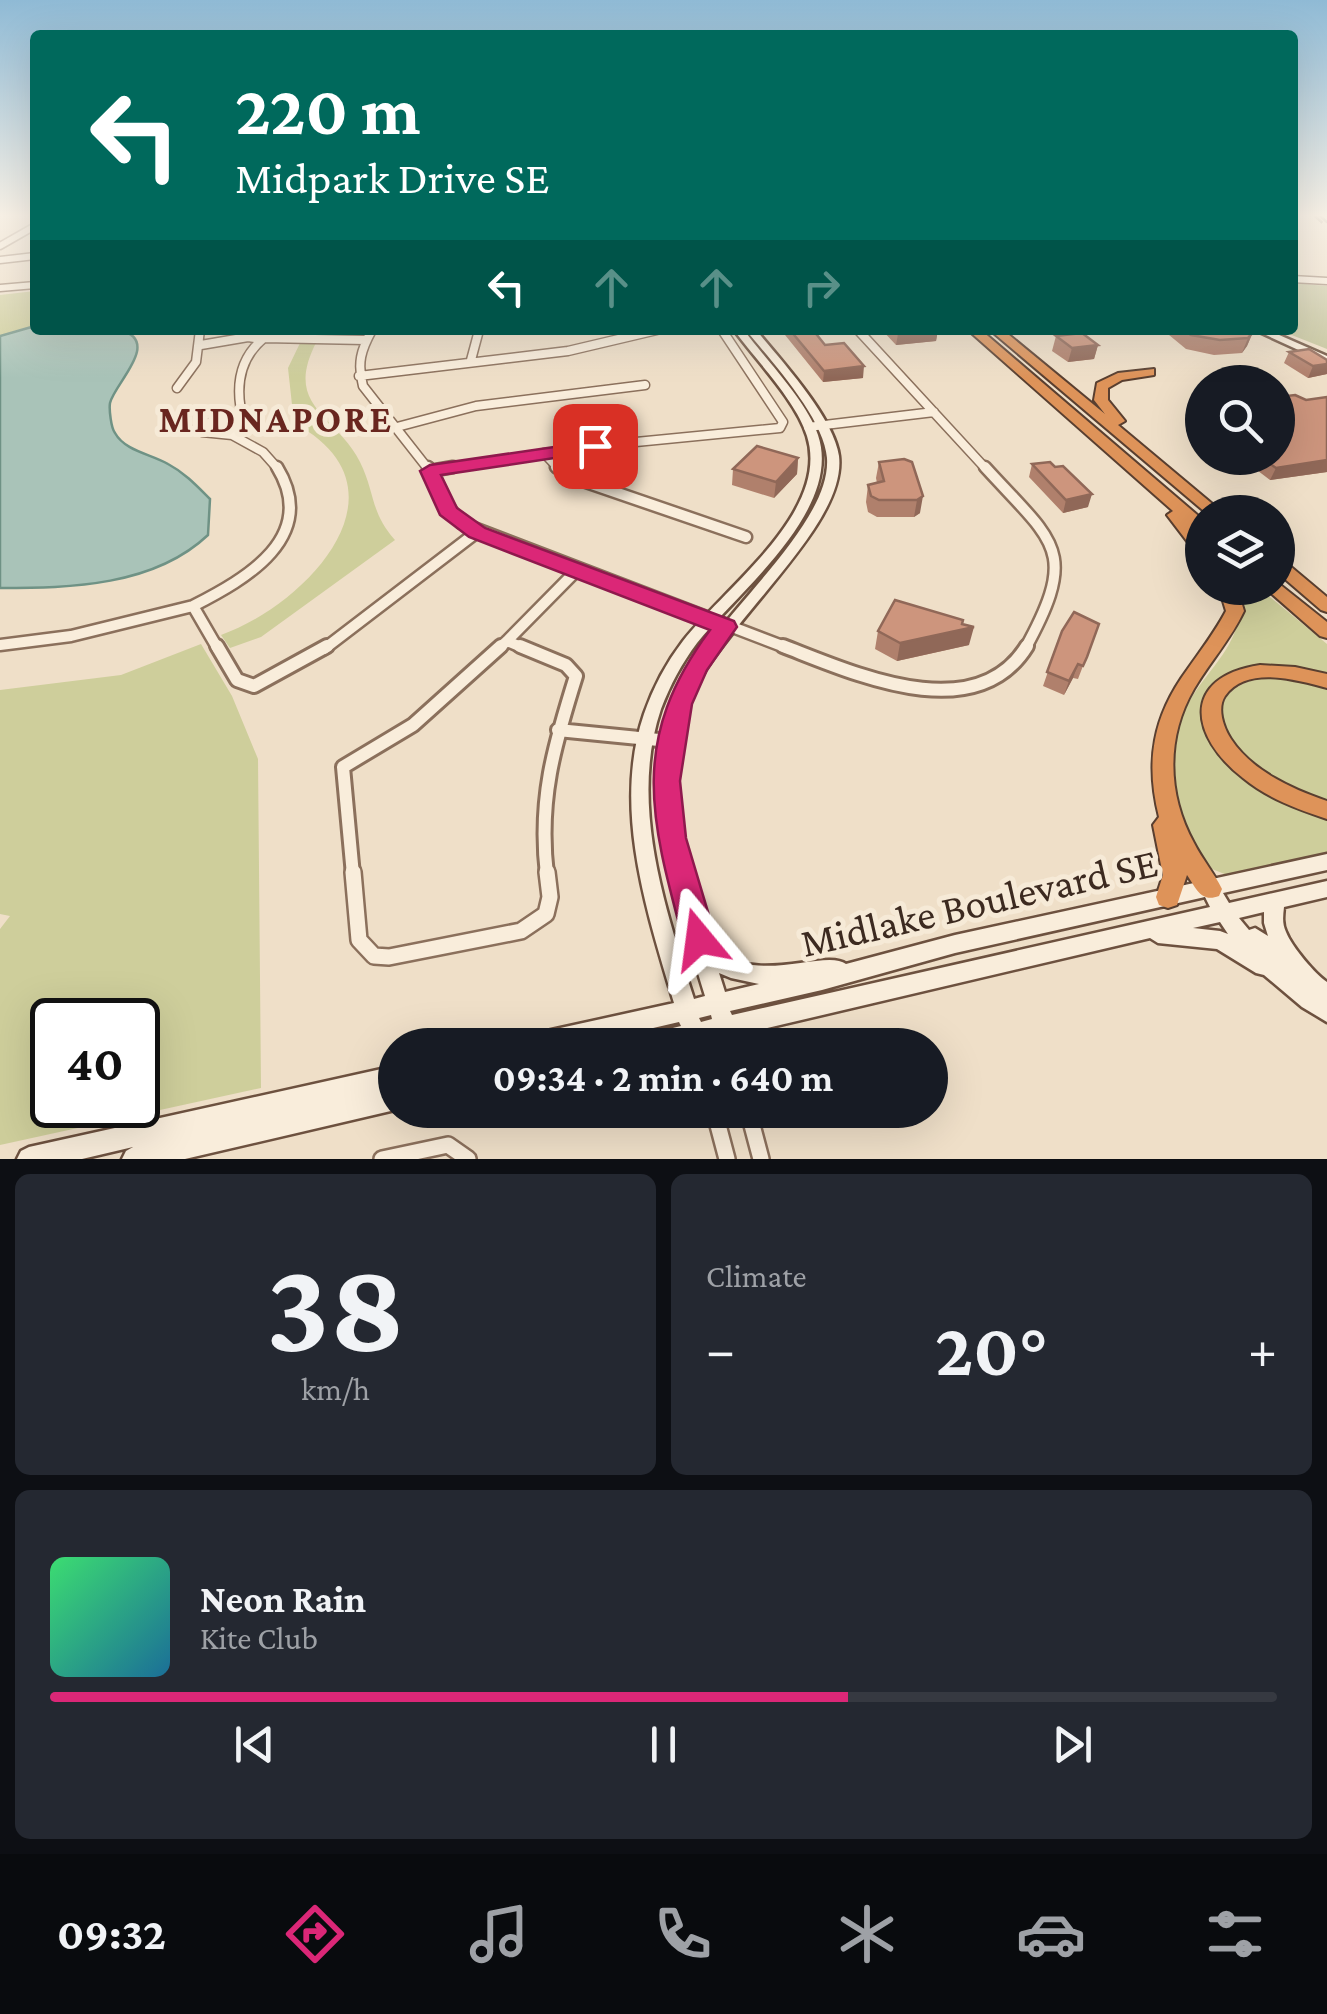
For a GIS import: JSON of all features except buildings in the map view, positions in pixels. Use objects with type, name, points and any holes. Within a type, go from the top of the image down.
[{"type":"highway","points":[[980,335],[1185,513]]},
{"type":"highway","points":[[1003,335],[1192,494]]},
{"type":"highway","points":[[1149,372],[1113,379],[1102,386],[1100,395],[1113,416],[1185,482],[1192,494]]},
{"type":"highway","points":[[1146,480],[1185,528]]},
{"type":"highway","points":[[1295,579],[1327,606]]},
{"type":"highway","points":[[1210,889],[1168,815],[1160,760],[1166,728],[1187,684],[1223,638],[1235,611],[1233,605]]},
{"type":"highway","points":[[1294,605],[1327,632]]},
{"type":"highway","points":[[1327,681],[1281,672],[1241,674],[1219,687],[1210,706],[1218,738],[1241,764],[1286,794],[1327,810]]},
{"type":"highway","points":[[1168,815],[1164,824],[1175,875],[1168,897]]},
{"type":"street","points":[[1298,280],[1327,281]]},
{"type":"street","points":[[0,290],[30,287]]},
{"type":"street","points":[[177,388],[196,362],[200,335]]},
{"type":"street","points":[[239,339],[242,335]]},
{"type":"street","points":[[368,335],[359,376],[369,400],[398,427],[430,471],[448,511],[477,532],[877,682],[922,689],[980,682],[1003,670],[1023,652],[1055,587],[1059,570],[1055,552],[1036,523],[863,335]]},
{"type":"street","points":[[471,360],[477,335]]},
{"type":"street","points":[[359,376],[594,346],[637,335]]},
{"type":"street","points":[[430,471],[544,453],[780,428],[783,422],[725,335]]},
{"type":"street","points":[[743,335],[815,426]]},
{"type":"street","points":[[692,1028],[644,841],[639,780],[645,739],[664,685],[681,654],[717,624],[824,506],[834,476],[833,460],[815,426],[755,335]]},
{"type":"street","points":[[1271,335],[1327,360]]},
{"type":"street","points":[[201,345],[239,339],[365,340]]},
{"type":"street","points":[[232,435],[243,426],[240,378],[250,353],[262,339]]},
{"type":"street","points":[[398,427],[476,406],[645,386]]},
{"type":"street","points":[[815,426],[934,412]]},
{"type":"street","points":[[0,646],[98,630],[194,606],[235,584],[264,562],[282,539],[290,518],[288,489],[279,469],[262,451],[232,435],[202,432],[198,426],[210,420],[242,416]]},
{"type":"street","points":[[544,453],[556,468],[574,478],[746,537]]},
{"type":"street","points":[[194,606],[239,684],[254,686],[321,650],[477,532]]},
{"type":"street","points":[[508,641],[574,671],[576,682],[558,730],[545,790],[544,850],[550,897],[541,920],[522,930],[389,958],[368,953],[359,940],[343,766],[413,726],[508,641],[578,570]]},
{"type":"street","points":[[717,624],[686,686],[670,741],[666,781],[668,820],[726,1028]]},
{"type":"street","points":[[558,730],[670,741]]},
{"type":"street","name":"Midlake Boulevard SE","points":[[610,1028],[1327,862]]},
{"type":"street","points":[[1210,889],[1281,977]]},
{"type":"street","name":"Midlake Boulevard SE","points":[[760,1028],[1327,889]]},
{"type":"street","points":[[1275,901],[1272,924],[1276,939],[1318,988]]},
{"type":"street","points":[[1228,913],[1265,948],[1318,988]]},
{"type":"street","points":[[1137,933],[1220,940],[1281,977],[1327,1012]]},
{"type":"street","points":[[699,939],[719,964],[742,973],[812,972],[920,954]]},
{"type":"street","points":[[29,1159],[378,1081]]},
{"type":"street","points":[[134,1159],[378,1103]]},
{"type":"street","points":[[719,1128],[727,1159]]},
{"type":"street","points":[[752,1128],[760,1159]]},
{"type":"street","points":[[382,1159],[442,1146],[456,1148],[468,1159]]},
{"type":"green space","points":[[1298,283],[1327,286],[1327,349],[1292,335],[1298,335]]},
{"type":"green space","points":[[30,292],[30,327],[0,336],[0,295]]},
{"type":"green space","points":[[301,341],[317,341],[308,363],[309,396],[360,462],[377,511],[395,540],[261,637],[230,648],[221,635],[254,620],[314,572],[336,542],[347,511],[346,480],[330,450],[294,423],[288,368]]},
{"type":"green space","points":[[1238,605],[1280,605],[1327,644],[1327,679],[1230,675],[1206,732],[1217,752],[1327,814],[1327,852],[1227,875],[1207,867],[1200,854],[1174,785],[1173,756],[1185,711],[1228,646],[1238,619]]},
{"type":"green space","points":[[201,644],[232,696],[258,759],[261,1088],[160,1110],[160,998],[30,998],[30,1128],[78,1128],[0,1145],[0,929],[10,916],[0,914],[0,690],[121,675]]},
{"type":"green space","points":[[1262,678],[1285,678],[1327,687],[1327,804],[1260,771],[1233,743],[1222,712],[1226,698],[1239,686]]},
{"type":"shaded area","points":[[30,327],[30,335],[132,336],[137,353],[110,403],[112,427],[125,444],[174,468],[210,499],[208,535],[163,565],[110,581],[0,588],[0,336]]},
{"type":"district","name":"MIDNAPORE","points":[[276,419]]},
{"type":"route","points":[[595,446],[430,471],[448,511],[477,532],[725,627],[696,667],[678,704],[666,781],[671,838],[699,939]]}]
